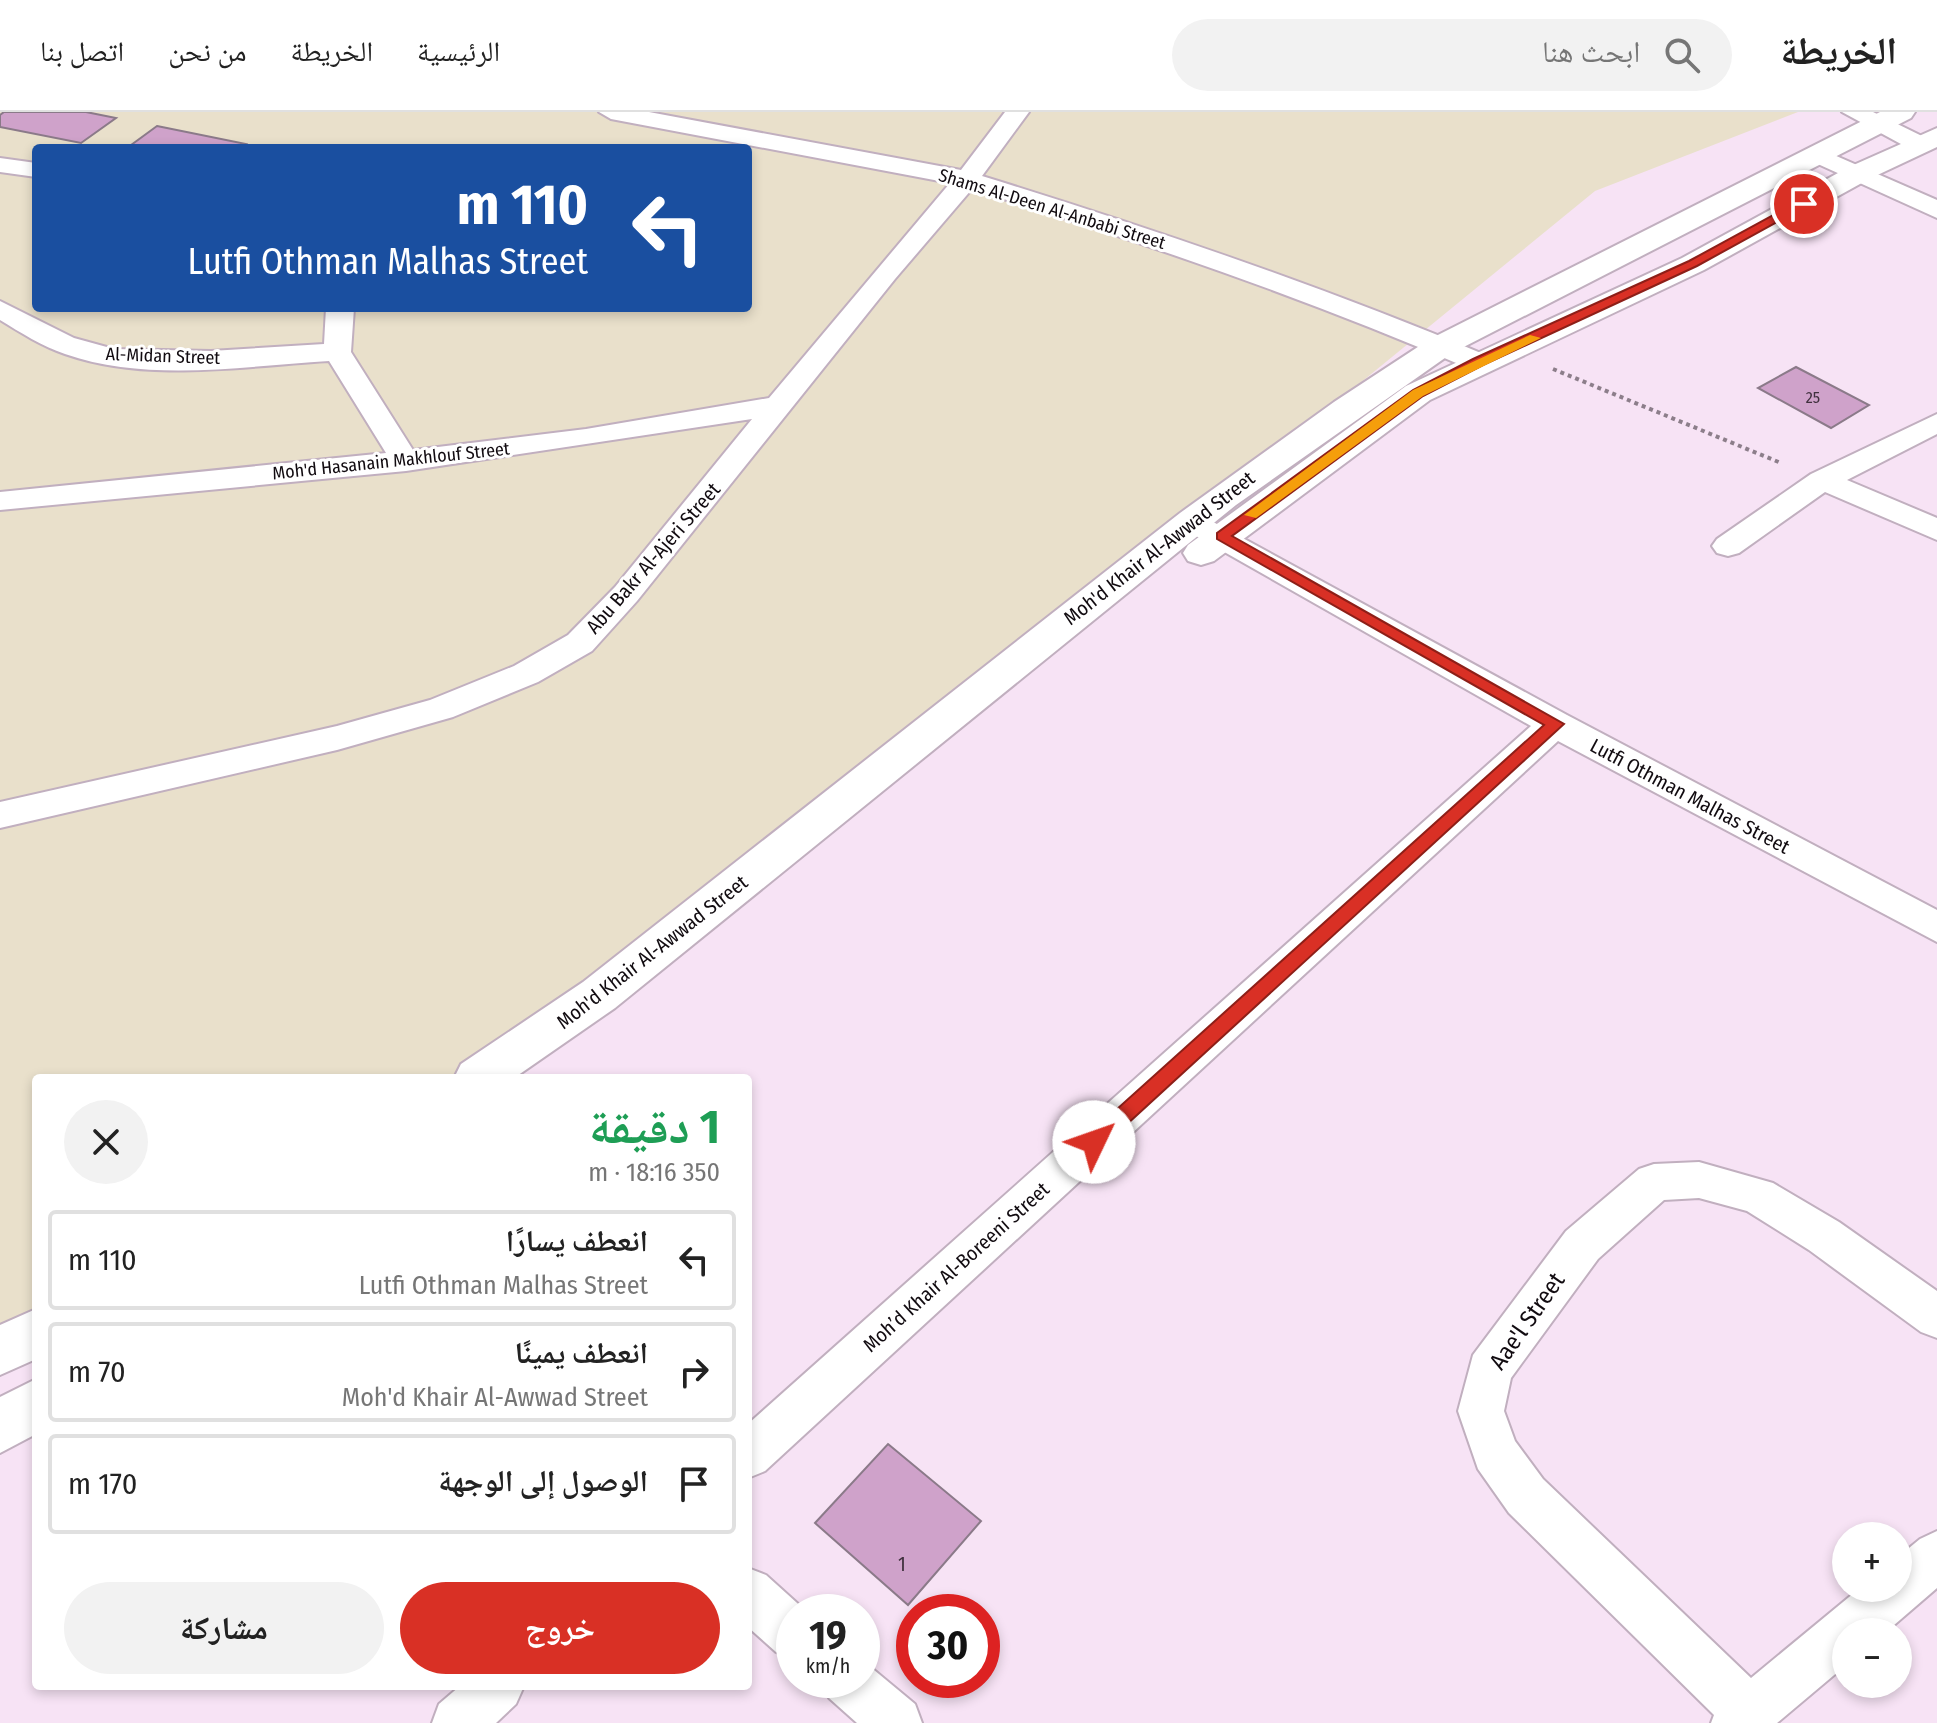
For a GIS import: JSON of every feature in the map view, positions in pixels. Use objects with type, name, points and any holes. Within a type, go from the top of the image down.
[{"type":"street","name":"Shams Al-Deen Al-Anbabi Street","points":[[611,112],[967,179],[1159,239],[1347,306],[1441,346],[1493,356]]},
{"type":"street","name":"Abu Bakr Al-Ajeri Street","points":[[0,815],[337,738],[441,709],[526,674],[580,643],[626,594],[967,179],[1017,112]]},
{"type":"street","points":[[1878,116],[1929,140]]},
{"type":"street","name":"Moh'd Khair Al-Awwad Street","points":[[533,1074],[647,992],[1208,528],[1277,456],[1441,346],[1818,155],[1878,116]]},
{"type":"street","name":"Moh'd Khair Al-Awwad Street","points":[[484,1074],[559,1024],[1208,528],[1418,393],[1693,264],[1859,173],[1929,140]]},
{"type":"street","points":[[1818,155],[1937,210]]},
{"type":"street","points":[[0,165],[32,169]]},
{"type":"street","name":"Al-Midan Street","points":[[0,309],[55,341],[86,352],[119,358],[210,358],[337,352]]},
{"type":"street","points":[[340,312],[337,352],[406,462]]},
{"type":"street","name":"Moh'd Hasanain Makhlouf Street","points":[[0,501],[406,462],[599,437],[780,405]]},
{"type":"street","points":[[1728,546],[1822,480],[1937,423]]},
{"type":"street","points":[[1822,480],[1937,530]]},
{"type":"street","name":"Lutfi Othman Malhas Street","points":[[1208,528],[1555,724],[1937,927]]},
{"type":"street","name":"Moh’d Khair Al-Boreeni Street","points":[[752,1451],[1555,724]]},
{"type":"street","name":"Aae'l Street","points":[[1743,1718],[1526,1496],[1495,1453],[1481,1411],[1489,1370],[1582,1245],[1654,1182],[1699,1180],[1758,1196],[1824,1236],[1937,1317]]},
{"type":"street","points":[[0,1351],[32,1335]]},
{"type":"street","points":[[0,1427],[32,1407]]},
{"type":"street","points":[[1863,1618],[1937,1556]]},
{"type":"street","points":[[752,1597],[776,1618]]},
{"type":"street","points":[[1743,1718],[1832,1644]]},
{"type":"street","points":[[458,1723],[494,1690]]},
{"type":"street","points":[[868,1698],[896,1723]]},
{"type":"path","points":[[1493,356],[1822,480]]},
{"type":"shaded area","points":[[0,112],[1798,112],[1595,191],[544,1050],[500,1074],[32,1074],[32,1332],[0,1350]]},
{"type":"building","points":[[4,112],[86,112],[116,118],[81,143],[0,127],[0,115]]},
{"type":"building","points":[[157,126],[246,144],[132,144]]},
{"type":"building","points":[[1796,367],[1869,405],[1831,428],[1758,388]]},
{"type":"building","points":[[888,1444],[981,1521],[918,1594],[896,1594],[815,1523]]},
{"type":"slow traffic","points":[[1251,515],[1418,393],[1534,338]]},
{"type":"route","points":[[1094,1142],[1555,724],[1222,536],[1418,393],[1478,362],[1693,264],[1804,204]]}]
